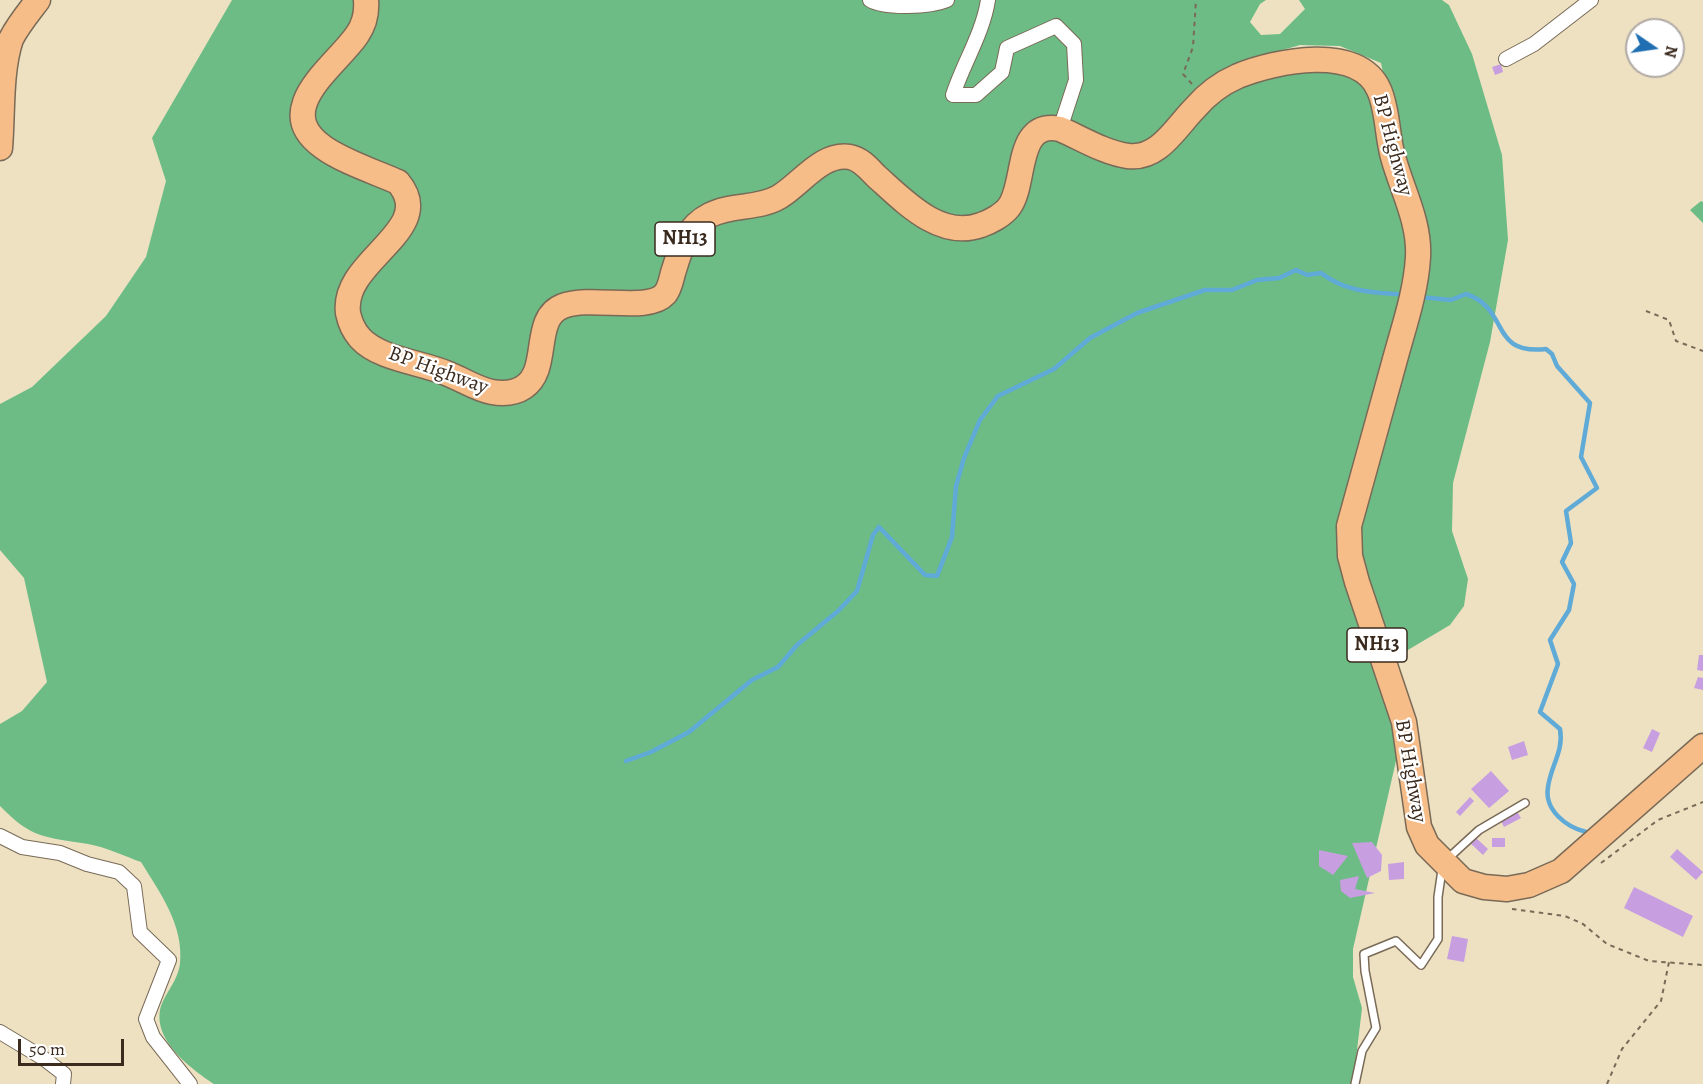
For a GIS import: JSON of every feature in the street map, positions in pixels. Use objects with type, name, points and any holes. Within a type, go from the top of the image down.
[{"type":"highway","points":[[0,148],[2,81],[6,52],[11,39],[38,0]]},
{"type":"highway","name":"BP Highway","points":[[366,0],[364,22],[357,35],[305,97],[302,113],[308,131],[322,147],[398,182],[406,192],[409,203],[404,224],[355,278],[347,302],[350,324],[361,339],[379,350],[448,373],[489,392],[513,392],[532,380],[546,326],[551,315],[560,307],[579,301],[640,304],[658,300],[668,288],[684,240],[692,229],[711,214],[777,198],[825,162],[839,157],[859,160],[921,215],[941,224],[964,228],[981,226],[1008,208],[1014,199],[1029,140],[1040,131],[1050,127],[1060,129],[1118,154],[1137,156],[1164,143],[1210,94],[1239,75],[1315,59],[1332,60],[1361,68],[1372,78],[1380,91],[1392,157],[1417,227],[1418,257],[1412,296],[1349,526],[1350,556],[1379,652],[1404,722],[1419,827],[1427,845],[1462,881],[1484,887],[1507,889],[1546,878],[1561,871],[1703,746]]},
{"type":"street","points":[[870,0],[879,6],[938,4],[947,0]]},
{"type":"street","points":[[988,0],[985,16],[962,66],[953,95],[976,95],[1002,72],[1007,48],[1056,26],[1074,44],[1076,80],[1060,129]]},
{"type":"street","points":[[1506,60],[1534,44],[1591,0]]},
{"type":"street","points":[[0,836],[22,848],[60,853],[87,864],[119,872],[134,886],[140,932],[169,960],[146,1019],[153,1037],[190,1084]]},
{"type":"street","points":[[0,1032],[43,1058],[64,1074],[63,1084]]},
{"type":"lane","points":[[1355,1084],[1362,1051],[1376,1028],[1364,954],[1396,941],[1421,965],[1438,939],[1438,897],[1443,863],[1479,830],[1525,803]]},
{"type":"path","points":[[1196,0],[1193,47],[1183,74],[1193,86],[1210,94]]},
{"type":"path","points":[[1646,311],[1669,320],[1676,341],[1703,351]]},
{"type":"path","points":[[1509,909],[1565,916],[1584,924],[1607,944],[1649,961],[1703,965]]},
{"type":"path","points":[[1607,1084],[1622,1049],[1661,1001],[1669,962]]},
{"type":"green space","points":[[232,0],[1266,0],[1260,4],[1250,22],[1261,35],[1280,34],[1305,9],[1299,0],[1442,0],[1449,5],[1472,54],[1502,155],[1508,240],[1490,342],[1453,483],[1452,531],[1468,579],[1464,606],[1450,625],[1391,660],[1358,555],[1357,524],[1423,262],[1381,63],[1340,46],[1300,45],[1234,64],[1238,86],[1319,68],[1341,70],[1367,84],[1408,228],[1411,258],[1342,527],[1393,711],[1398,752],[1353,949],[1353,977],[1362,1008],[1353,1084],[214,1084],[184,1061],[167,1041],[159,1018],[161,1006],[179,970],[178,936],[169,910],[141,862],[95,845],[40,835],[21,825],[0,806],[0,724],[22,711],[47,682],[24,578],[0,550],[0,404],[32,387],[106,316],[146,257],[166,181],[152,138]]},
{"type":"green space","points":[[1701,201],[1703,202],[1703,223],[1690,210]]},
{"type":"building","points":[[1501,64],[1503,72],[1495,75],[1492,67]]},
{"type":"building","points":[[1699,655],[1703,655],[1703,671],[1697,670]]},
{"type":"building","points":[[1698,677],[1703,678],[1703,690],[1694,688]]},
{"type":"building","points":[[1652,729],[1660,733],[1652,752],[1643,748]]},
{"type":"building","points":[[1524,741],[1528,755],[1512,760],[1508,747]]},
{"type":"building","points":[[1491,771],[1509,791],[1489,808],[1471,789]]},
{"type":"building","points":[[1470,797],[1474,801],[1460,816],[1456,812]]},
{"type":"building","points":[[1516,810],[1521,818],[1504,827],[1500,819]]},
{"type":"building","points":[[1475,837],[1488,849],[1483,855],[1469,842]]},
{"type":"building","points":[[1492,838],[1505,838],[1505,847],[1492,847]]},
{"type":"building","points":[[1372,842],[1382,855],[1381,871],[1367,878],[1352,843]]},
{"type":"building","points":[[1677,849],[1703,872],[1696,880],[1670,857]]},
{"type":"building","points":[[1319,850],[1348,856],[1333,875],[1319,866]]},
{"type":"building","points":[[1404,862],[1404,879],[1389,880],[1388,864]]},
{"type":"building","points":[[1359,876],[1355,889],[1375,893],[1350,898],[1341,891],[1340,880]]},
{"type":"building","points":[[1634,887],[1693,916],[1683,937],[1624,908]]},
{"type":"building","points":[[1452,936],[1468,939],[1464,962],[1447,959]]},
{"type":"waterway","points":[[626,761],[651,752],[689,732],[752,680],[778,667],[797,645],[838,611],[857,591],[873,535],[879,527],[925,575],[937,576],[952,537],[956,486],[964,458],[980,420],[998,396],[1054,369],[1090,338],[1137,313],[1205,290],[1232,290],[1257,280],[1279,278],[1296,270],[1307,275],[1321,273],[1351,288],[1406,295]]},
{"type":"waterway","points":[[1420,297],[1451,300],[1466,294],[1480,301],[1489,310],[1507,338],[1515,345],[1528,349],[1546,349],[1552,354],[1557,366],[1590,403],[1581,457],[1597,488],[1566,511],[1571,543],[1562,562],[1574,584],[1569,610],[1550,640],[1558,664],[1540,712],[1560,729],[1561,737],[1548,787],[1549,803],[1564,822],[1586,832]]}]
